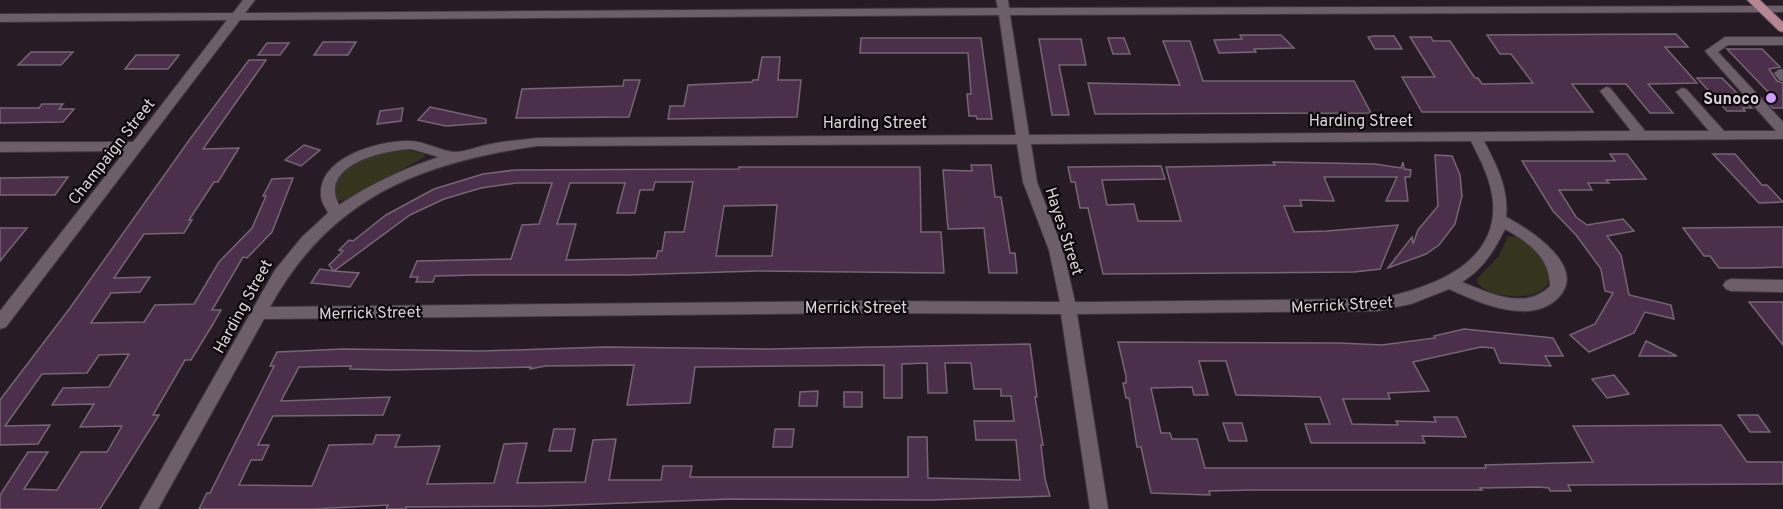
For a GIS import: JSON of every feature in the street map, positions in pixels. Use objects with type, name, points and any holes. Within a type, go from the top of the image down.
[{"type":"main road","points":[[1753,0],[1783,28]]},
{"type":"street","name":"Champaign Street","points":[[2,318],[138,146],[249,0]]},
{"type":"street","points":[[0,18],[1003,6],[1783,9]]},
{"type":"street","name":"Hayes Street","points":[[1003,6],[1030,183],[1061,266],[1099,509]]},
{"type":"street","points":[[1783,41],[1725,41],[1711,51],[1783,130]]},
{"type":"street","points":[[1606,91],[1642,136]]},
{"type":"street","points":[[1682,92],[1721,136]]},
{"type":"street","points":[[1768,113],[1783,113]]},
{"type":"street","name":"Harding Street","points":[[148,509],[283,267],[315,232],[336,214],[387,182],[451,156],[503,145],[537,142],[1783,135]]},
{"type":"street","name":"Merrick Street","points":[[259,313],[858,307],[1363,307],[1412,300],[1463,275],[1486,253],[1494,238],[1499,220],[1498,186],[1493,169],[1476,138]]},
{"type":"street","points":[[0,147],[138,146]]},
{"type":"street","points":[[336,214],[328,197],[330,182],[338,170],[351,159],[369,152],[400,146],[431,148],[451,156]]},
{"type":"street","points":[[1450,283],[1485,298],[1520,304],[1545,300],[1558,288],[1556,269],[1543,249],[1523,232],[1499,220]]},
{"type":"street","points":[[1731,285],[1783,286]]},
{"type":"green space","points":[[400,148],[424,154],[425,157],[345,200],[337,201],[335,187],[337,181],[340,174],[350,164],[367,155]]},
{"type":"green space","points":[[1508,236],[1523,239],[1529,243],[1539,253],[1550,272],[1546,286],[1532,295],[1501,295],[1477,283],[1478,278],[1499,256]]},
{"type":"building","points":[[1676,34],[1688,47],[1665,47],[1697,83],[1648,84],[1673,113],[1650,113],[1626,84],[1572,84],[1593,112],[1422,112],[1402,77],[1435,77],[1410,37],[1431,37],[1433,41],[1450,41],[1475,78],[1478,78],[1482,84],[1533,83],[1511,54],[1500,54],[1487,35]]},
{"type":"building","points":[[1240,35],[1281,35],[1294,48],[1219,53],[1214,40],[1242,39]]},
{"type":"building","points":[[1394,36],[1402,49],[1375,49],[1368,37]]},
{"type":"building","points":[[861,38],[981,38],[992,119],[977,119],[976,116],[969,116],[967,94],[971,94],[968,53],[860,53]]},
{"type":"building","points":[[1108,38],[1124,38],[1130,54],[1113,54]]},
{"type":"building","points":[[1039,39],[1081,39],[1086,65],[1059,65],[1069,115],[1052,115]]},
{"type":"building","points":[[1163,41],[1190,41],[1203,81],[1354,81],[1371,113],[1095,114],[1088,83],[1180,85]]},
{"type":"building","points":[[323,42],[356,42],[348,55],[314,55]]},
{"type":"building","points":[[267,43],[289,43],[280,55],[258,55]]},
{"type":"building","points":[[1727,49],[1762,49],[1780,67],[1769,69],[1777,81],[1783,83],[1783,108],[1773,108],[1764,98],[1769,93]]},
{"type":"building","points":[[31,52],[73,52],[61,65],[18,65]]},
{"type":"building","points":[[136,55],[179,55],[168,69],[125,69]]},
{"type":"building","points":[[762,57],[780,57],[778,80],[801,80],[797,117],[668,119],[670,106],[684,106],[688,85],[758,80]]},
{"type":"building","points":[[249,60],[266,60],[203,149],[239,148],[218,182],[214,182],[189,220],[192,220],[184,233],[144,234],[114,278],[150,277],[140,292],[111,293],[91,323],[144,322],[155,305],[194,304],[219,262],[252,228],[266,196],[263,196],[272,179],[293,178],[272,232],[247,258],[243,257],[212,310],[221,310],[191,360],[185,360],[153,415],[159,415],[100,509],[0,509],[0,495],[28,452],[48,452],[24,489],[57,490],[81,452],[107,452],[122,426],[80,427],[94,404],[52,405],[63,388],[109,387],[129,354],[99,355],[87,373],[42,374],[5,426],[50,425],[38,444],[0,445],[0,400],[70,308]]},
{"type":"building","points":[[1697,78],[1722,78],[1752,108],[1743,108],[1745,111],[1727,111]]},
{"type":"building","points":[[624,80],[640,80],[629,117],[516,118],[522,89],[623,86]]},
{"type":"building","points":[[42,104],[63,104],[59,109],[74,109],[63,122],[0,123],[0,108],[39,108]]},
{"type":"building","points":[[430,107],[486,119],[486,123],[446,126],[418,120]]},
{"type":"building","points":[[403,108],[401,121],[377,124],[380,111]]},
{"type":"building","points":[[304,145],[320,150],[301,166],[285,160]]},
{"type":"building","points":[[1610,154],[1627,154],[1646,179],[1588,183],[1592,190],[1559,190],[1576,217],[1587,225],[1623,219],[1634,231],[1607,236],[1621,255],[1629,295],[1671,305],[1674,319],[1645,312],[1634,333],[1589,352],[1570,335],[1595,324],[1613,293],[1605,291],[1601,269],[1576,235],[1553,211],[1522,161],[1615,161]]},
{"type":"building","points":[[1713,154],[1735,154],[1762,185],[1767,185],[1783,202],[1759,203]]},
{"type":"building","points":[[1435,155],[1452,156],[1460,175],[1462,196],[1455,224],[1439,245],[1426,254],[1388,268],[1412,237],[1413,244],[1418,230],[1438,206]]},
{"type":"building","points":[[1273,162],[1375,164],[1401,168],[1403,162],[1404,169],[1411,170],[1410,177],[1405,177],[1408,201],[1386,201],[1397,177],[1324,177],[1334,201],[1300,200],[1302,206],[1284,206],[1294,232],[1398,225],[1380,269],[1354,272],[1103,274],[1088,208],[1080,208],[1075,182],[1071,182],[1068,167],[1161,166],[1165,179],[1102,180],[1107,205],[1134,204],[1138,221],[1181,221],[1166,167],[1275,165]]},
{"type":"building","points":[[971,165],[991,165],[995,197],[1001,197],[1010,253],[1015,253],[1017,273],[989,273],[984,228],[948,229],[943,170],[972,171]]},
{"type":"building","points":[[920,167],[921,232],[941,232],[944,273],[757,271],[628,275],[476,275],[435,276],[433,282],[416,282],[418,277],[410,277],[417,261],[511,259],[522,225],[539,224],[552,183],[516,183],[481,188],[444,199],[410,215],[334,271],[329,265],[343,251],[339,250],[349,240],[353,241],[386,215],[434,189],[483,174],[515,170]],"holes":[[[655,182],[693,182],[684,232],[665,232],[662,251],[658,251],[656,258],[566,260],[576,224],[557,224],[570,183],[625,183],[617,213],[635,213],[640,190],[653,190]],[[777,205],[772,256],[716,256],[724,206]]]},
{"type":"building","points":[[68,177],[55,195],[0,195],[0,178]]},
{"type":"building","points":[[1783,227],[1783,267],[1753,268],[1719,268],[1710,256],[1704,256],[1683,228]]},
{"type":"building","points":[[0,228],[27,228],[0,261]]},
{"type":"building","points":[[320,269],[359,273],[350,287],[311,283]]},
{"type":"building","points":[[1749,302],[1783,302],[1783,345]]},
{"type":"building","points":[[1464,329],[1553,338],[1563,356],[1545,356],[1551,366],[1500,363],[1494,348],[1481,347],[1413,362],[1429,391],[1388,393],[1390,399],[1343,399],[1352,424],[1398,425],[1396,421],[1436,422],[1434,417],[1457,417],[1466,437],[1422,436],[1425,443],[1311,443],[1305,424],[1330,424],[1320,397],[1236,395],[1226,361],[1199,361],[1208,395],[1194,395],[1192,387],[1151,388],[1161,433],[1170,433],[1172,439],[1197,439],[1205,468],[1486,468],[1485,465],[1593,462],[1573,426],[1721,425],[1747,462],[1783,462],[1783,484],[1568,485],[1571,491],[1550,491],[1549,488],[1538,487],[1480,488],[1482,490],[1209,491],[1210,495],[1151,493],[1141,447],[1137,447],[1129,398],[1126,398],[1123,383],[1126,383],[1126,376],[1118,342],[1382,345],[1435,338],[1434,336]]},
{"type":"building","points":[[1646,341],[1677,356],[1639,356]]},
{"type":"building","points":[[1030,344],[1045,479],[1050,496],[932,500],[731,499],[544,506],[406,507],[406,509],[386,509],[388,505],[312,509],[199,509],[207,493],[210,493],[274,366],[270,366],[277,352],[344,349],[481,351],[605,347],[769,349]],"holes":[[[927,363],[928,393],[947,393],[945,363],[971,363],[974,389],[1001,389],[1001,396],[1011,396],[1014,421],[974,421],[976,440],[1016,440],[1020,480],[928,478],[927,437],[908,437],[908,477],[690,477],[692,466],[663,466],[661,480],[609,480],[616,439],[593,440],[585,482],[517,483],[527,443],[504,444],[494,483],[427,484],[440,446],[395,447],[400,435],[376,435],[373,444],[329,445],[312,486],[239,485],[251,460],[262,460],[269,445],[258,445],[273,416],[383,415],[390,397],[281,401],[299,367],[351,366],[350,369],[391,370],[531,367],[530,369],[545,366],[634,365],[627,405],[690,403],[695,367],[884,365],[884,398],[902,398],[902,364]]]},
{"type":"building","points":[[1614,375],[1629,394],[1607,398],[1592,379]]},
{"type":"building","points":[[818,391],[817,406],[799,406],[800,392]]},
{"type":"building","points":[[844,392],[862,392],[862,407],[844,407]]},
{"type":"building","points":[[1738,415],[1758,415],[1770,432],[1750,432]]},
{"type":"building","points":[[1223,423],[1242,423],[1247,441],[1229,441]]},
{"type":"building","points":[[554,429],[575,429],[571,451],[549,451]]},
{"type":"building","points":[[775,429],[794,429],[792,447],[773,447]]},
{"type":"place","name":"Sunoco","points":[[1771,98]]}]
